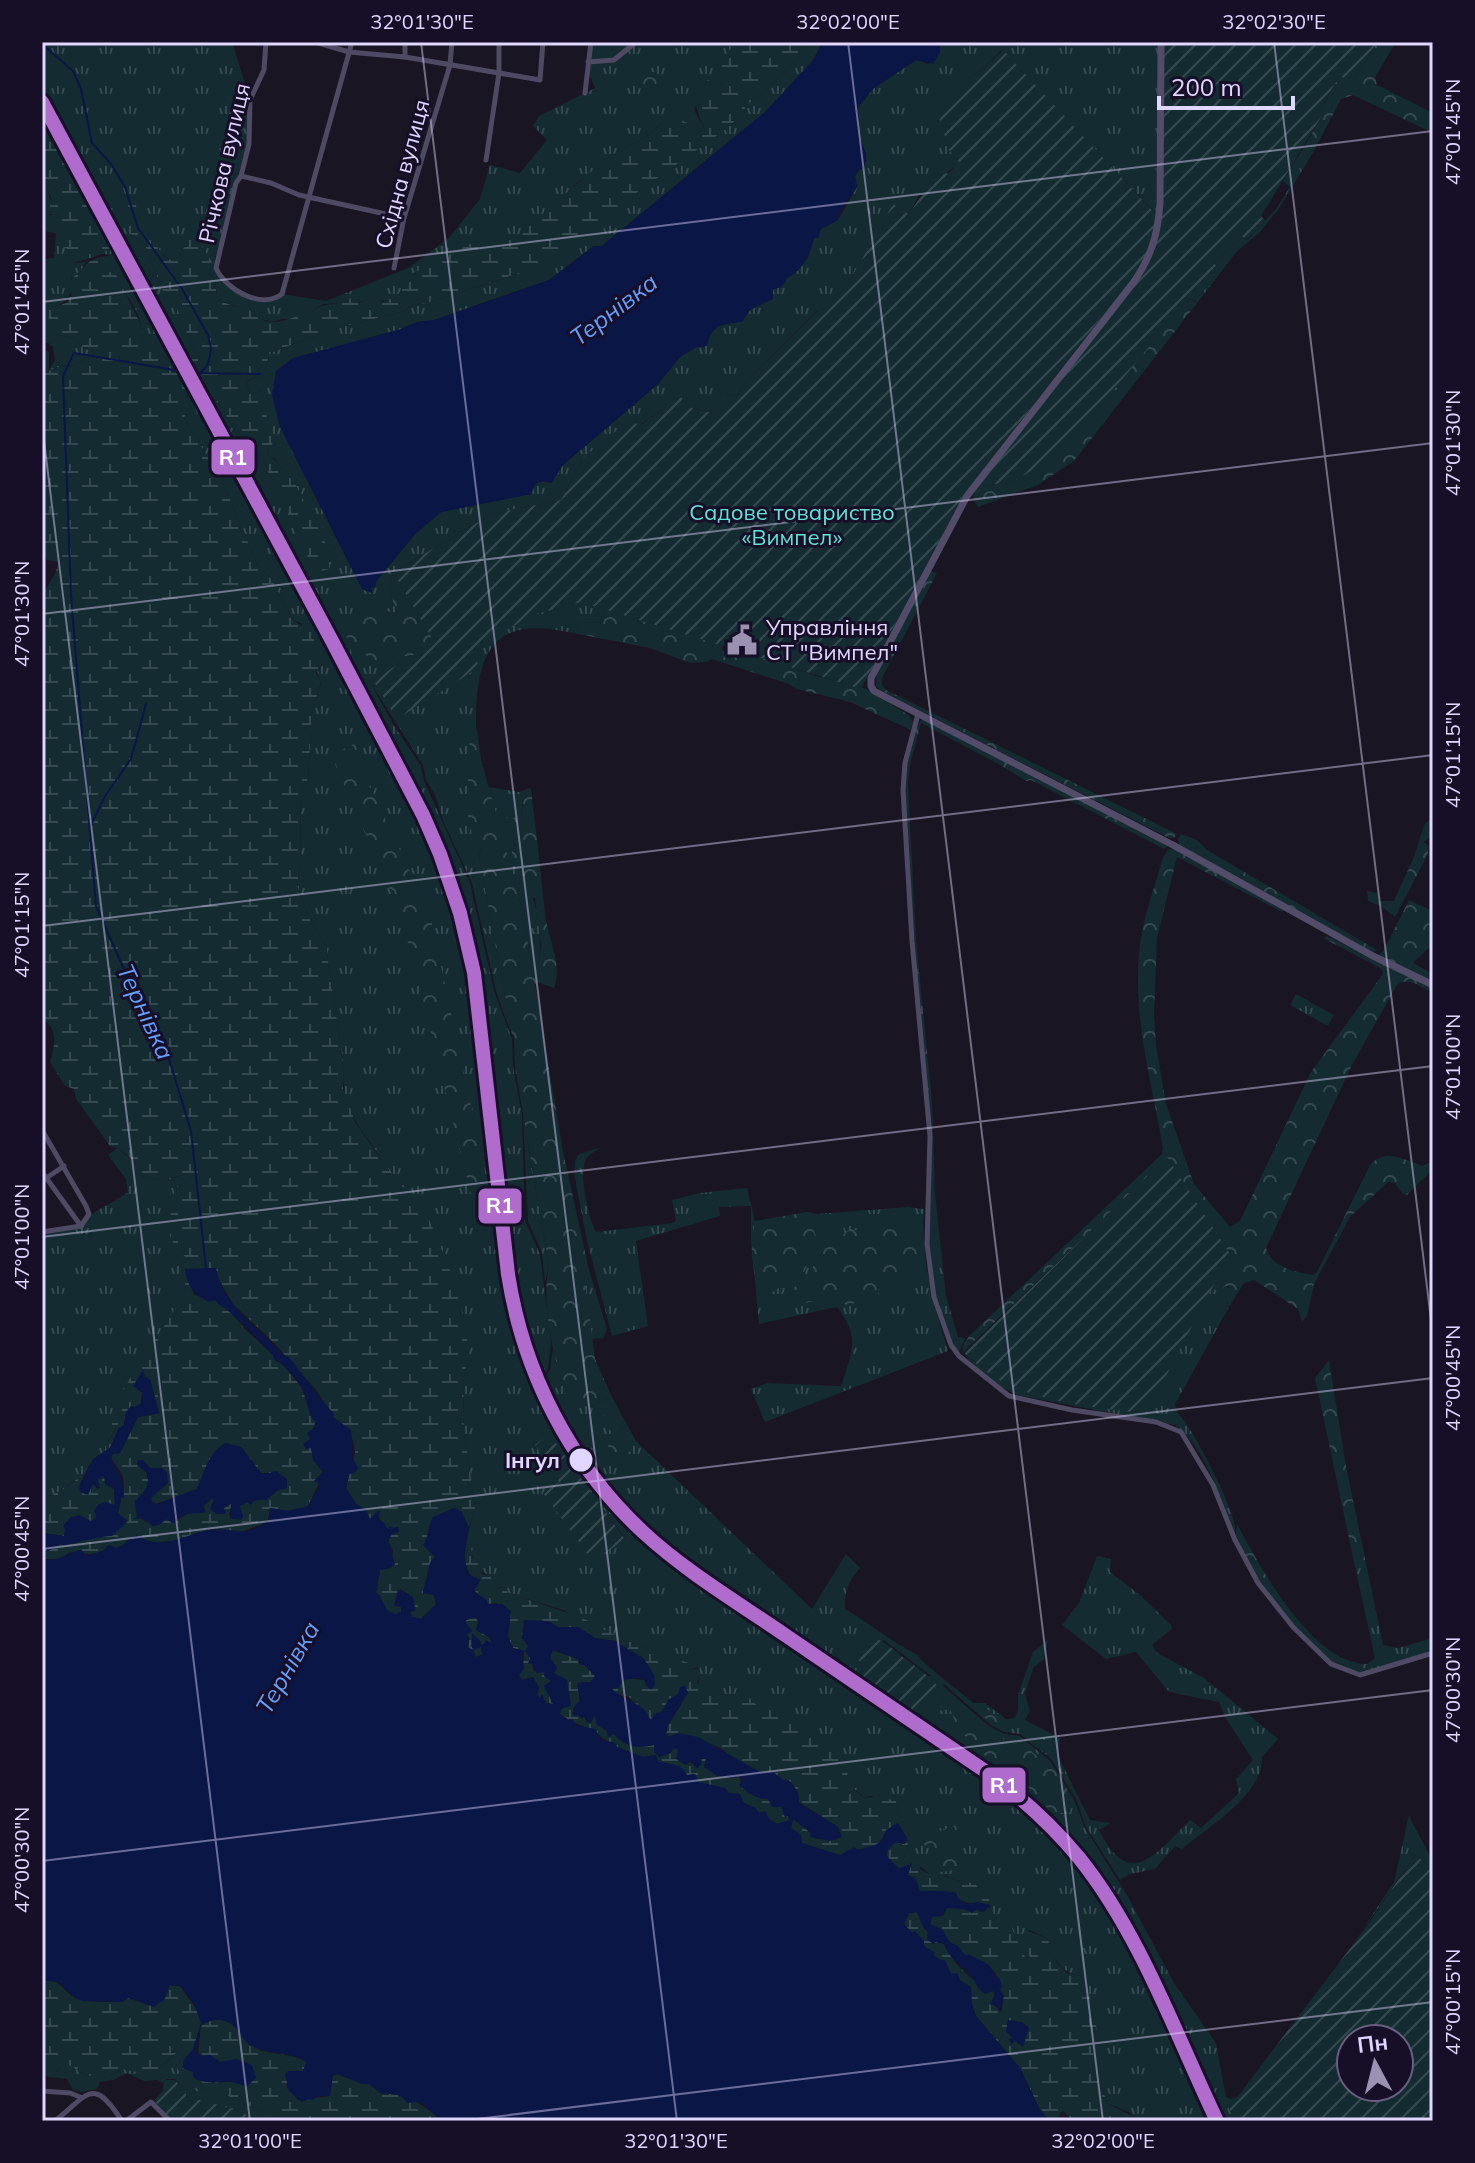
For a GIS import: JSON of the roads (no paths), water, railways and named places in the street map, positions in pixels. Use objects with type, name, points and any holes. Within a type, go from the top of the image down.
[{"type":"street","name":"Річкова вулиця","points":[[266,42],[264,70],[250,100],[249,144],[241,176],[236,183],[216,268],[231,289],[264,299],[276,299],[282,294],[308,197]]},
{"type":"street","points":[[315,42],[349,52],[405,57],[540,80],[543,42]]},
{"type":"street","points":[[308,197],[352,42]]},
{"type":"street","points":[[405,42],[405,57]]},
{"type":"street","name":"Східна вулиця","points":[[394,268],[404,218],[450,65],[452,42]]},
{"type":"street","points":[[486,160],[499,73],[499,42]]},
{"type":"street","points":[[585,93],[591,42]]},
{"type":"street","points":[[588,62],[614,60],[636,42]]},
{"type":"street","points":[[1161,42],[1159,215],[1154,248],[1133,283],[967,496],[871,678],[871,686],[874,691],[1173,845],[1373,956],[1433,985]]},
{"type":"street","points":[[241,176],[308,197],[404,218]]},
{"type":"street","points":[[918,714],[905,763],[903,790],[912,941],[930,1136],[927,1244],[934,1297],[951,1345],[959,1356],[1009,1396],[1072,1410],[1168,1424],[1181,1432],[1213,1485],[1235,1540],[1258,1583],[1293,1627],[1331,1664],[1360,1675],[1433,1653]]},
{"type":"street","points":[[42,1130],[89,1214],[81,1226],[42,1232]]},
{"type":"street","points":[[64,1166],[43,1177],[81,1226]]},
{"type":"street","points":[[42,2091],[80,2097]]},
{"type":"street","points":[[55,2121],[80,2097],[89,2093],[99,2093],[124,2121],[151,2102],[170,2121]]},
{"type":"water","points":[[822,42],[940,42],[940,53],[933,64],[916,60],[874,88],[858,107],[859,136],[866,154],[864,168],[858,170],[855,176],[857,187],[839,213],[838,220],[821,229],[802,266],[782,286],[773,289],[773,299],[750,310],[742,322],[719,326],[712,333],[707,346],[696,347],[680,357],[658,384],[563,465],[551,483],[543,481],[535,484],[531,494],[441,512],[415,534],[377,580],[375,587],[371,588],[372,593],[362,589],[280,427],[272,395],[276,371],[293,358],[417,322],[434,320],[549,280],[594,246],[602,246],[765,112],[816,57]]},
{"type":"water","points":[[216,1268],[220,1282],[234,1305],[284,1356],[289,1357],[334,1414],[333,1417],[351,1430],[353,1459],[358,1468],[349,1474],[346,1488],[370,1519],[378,1511],[378,1519],[387,1529],[398,1527],[399,1532],[392,1534],[388,1541],[395,1564],[380,1570],[376,1593],[387,1610],[395,1614],[401,1612],[402,1607],[394,1606],[398,1589],[413,1597],[415,1611],[410,1612],[412,1617],[421,1619],[436,1605],[434,1595],[423,1593],[430,1563],[435,1557],[423,1545],[433,1517],[454,1508],[461,1511],[469,1528],[464,1557],[468,1574],[481,1580],[475,1593],[486,1599],[488,1604],[502,1604],[511,1611],[508,1638],[513,1648],[525,1651],[528,1646],[522,1638],[524,1620],[548,1621],[558,1627],[578,1627],[595,1638],[615,1641],[644,1659],[654,1675],[655,1684],[649,1689],[639,1678],[623,1680],[619,1687],[612,1689],[639,1705],[650,1720],[656,1713],[662,1712],[668,1700],[678,1694],[680,1687],[685,1686],[688,1693],[668,1725],[666,1734],[670,1737],[678,1733],[698,1737],[760,1772],[773,1772],[790,1781],[798,1792],[799,1803],[838,1827],[842,1837],[830,1841],[810,1837],[811,1833],[793,1819],[791,1828],[801,1835],[802,1843],[840,1855],[854,1847],[858,1850],[876,1844],[882,1840],[886,1830],[898,1823],[907,1838],[905,1844],[896,1842],[887,1850],[887,1856],[899,1869],[912,1863],[908,1875],[916,1879],[920,1891],[956,1893],[958,1899],[967,1904],[978,1902],[990,1905],[984,1912],[977,1909],[971,1913],[964,1909],[947,1908],[942,1916],[932,1917],[930,1924],[943,1930],[949,1942],[958,1946],[966,1956],[968,1954],[988,1965],[999,1978],[1004,1996],[1000,2013],[995,2004],[990,2005],[995,1994],[993,1991],[985,1994],[951,1957],[944,1944],[933,1944],[927,1939],[928,1932],[917,1912],[909,1913],[904,1924],[911,1932],[915,1931],[924,1941],[924,1946],[934,1952],[934,1956],[945,1960],[951,1974],[957,1973],[960,1980],[971,1987],[976,2016],[1020,2068],[1040,2110],[1050,2121],[442,2121],[420,2102],[407,2103],[399,2095],[382,2094],[369,2084],[337,2074],[332,2076],[330,2096],[318,2096],[302,2102],[289,2091],[285,2074],[288,2071],[303,2071],[306,2062],[252,2046],[230,2023],[222,2020],[201,2025],[196,2051],[201,2056],[210,2055],[220,2062],[236,2059],[252,2065],[256,2078],[246,2087],[233,2082],[207,2082],[194,2078],[193,2072],[182,2068],[193,2049],[201,2023],[194,2003],[180,1986],[170,1985],[164,2000],[154,2007],[128,1998],[122,2002],[82,2001],[58,1982],[42,1980],[42,1559],[57,1559],[81,1550],[87,1556],[109,1545],[119,1547],[137,1535],[146,1540],[163,1542],[209,1530],[251,1530],[268,1520],[270,1508],[288,1511],[308,1506],[319,1487],[319,1483],[314,1481],[323,1472],[313,1460],[311,1448],[306,1449],[303,1444],[310,1439],[307,1433],[315,1427],[315,1421],[297,1380],[230,1312],[215,1300],[209,1302],[195,1293],[185,1269]],"holes":[[[476,1617],[476,1630],[489,1637],[492,1643],[485,1640],[481,1645],[472,1633],[472,1648],[481,1647],[482,1655],[475,1657],[474,1651],[468,1647],[467,1634],[472,1631],[466,1620]],[[553,1650],[578,1659],[580,1665],[585,1665],[595,1676],[591,1682],[577,1683],[580,1701],[573,1708],[574,1716],[582,1719],[584,1716],[590,1724],[595,1715],[596,1724],[607,1731],[609,1737],[614,1734],[632,1746],[654,1745],[655,1753],[660,1757],[671,1753],[673,1748],[678,1749],[676,1759],[686,1765],[692,1761],[697,1769],[702,1763],[700,1759],[706,1758],[704,1767],[717,1776],[736,1778],[738,1775],[742,1788],[756,1797],[768,1799],[772,1807],[782,1807],[785,1817],[788,1816],[790,1820],[777,1824],[770,1820],[765,1811],[758,1813],[756,1808],[744,1803],[740,1794],[699,1782],[695,1774],[687,1775],[679,1767],[659,1762],[656,1755],[643,1757],[617,1747],[615,1743],[602,1740],[595,1729],[568,1720],[560,1714],[562,1708],[571,1706],[567,1680],[554,1673],[557,1667],[550,1658]],[[525,1651],[530,1658],[528,1663],[537,1673],[544,1672],[544,1676],[551,1681],[544,1686],[553,1704],[546,1703],[542,1694],[540,1698],[537,1695],[539,1688],[533,1677],[522,1680],[519,1675],[524,1668],[522,1655]]]},
{"type":"water","points":[[143,1370],[145,1377],[150,1379],[159,1413],[138,1417],[120,1453],[113,1454],[111,1458],[124,1491],[118,1513],[128,1521],[112,1536],[65,1546],[60,1544],[48,1551],[42,1548],[42,1533],[64,1536],[63,1526],[71,1517],[79,1515],[91,1521],[97,1517],[94,1511],[98,1505],[105,1502],[115,1505],[114,1489],[105,1484],[104,1476],[97,1480],[98,1489],[93,1484],[88,1495],[80,1492],[79,1486],[93,1459],[111,1447],[118,1429],[124,1425],[126,1412],[131,1406],[141,1403],[142,1392],[133,1386]]},
{"type":"water","points":[[226,1443],[241,1447],[261,1473],[276,1471],[287,1479],[287,1488],[266,1500],[254,1500],[251,1505],[247,1502],[240,1506],[241,1520],[230,1518],[231,1503],[223,1508],[225,1514],[217,1514],[210,1509],[212,1498],[203,1507],[206,1512],[185,1515],[176,1523],[167,1519],[153,1526],[143,1518],[134,1519],[137,1517],[135,1501],[146,1489],[148,1481],[146,1472],[137,1465],[138,1460],[143,1460],[149,1468],[162,1468],[167,1473],[168,1483],[151,1498],[157,1504],[197,1489],[211,1457]]},
{"type":"water","points":[[1008,2020],[1022,2022],[1029,2028],[1023,2047],[1015,2041],[1011,2044],[1009,2039],[1013,2038],[1006,2032]]},
{"type":"waterway","points":[[42,44],[73,71],[81,89],[92,143],[111,164],[125,187],[138,228],[182,289],[208,335],[210,356],[207,366],[200,373]]},
{"type":"waterway","name":"Тернівка","points":[[206,1268],[191,1131],[169,1059],[142,1010],[96,906],[71,596],[63,376],[74,353],[192,373],[260,374]]},
{"type":"waterway","points":[[91,825],[105,796],[131,759],[146,704]]},
{"type":"place","name":"Управління СТ \"Вимпел\"","points":[[742,640]]},
{"type":"place","name":"Інгул","points":[[581,1460]]},
{"type":"park label","name":"Садове товариство «Вимпел»","points":[[792,524]]}]
